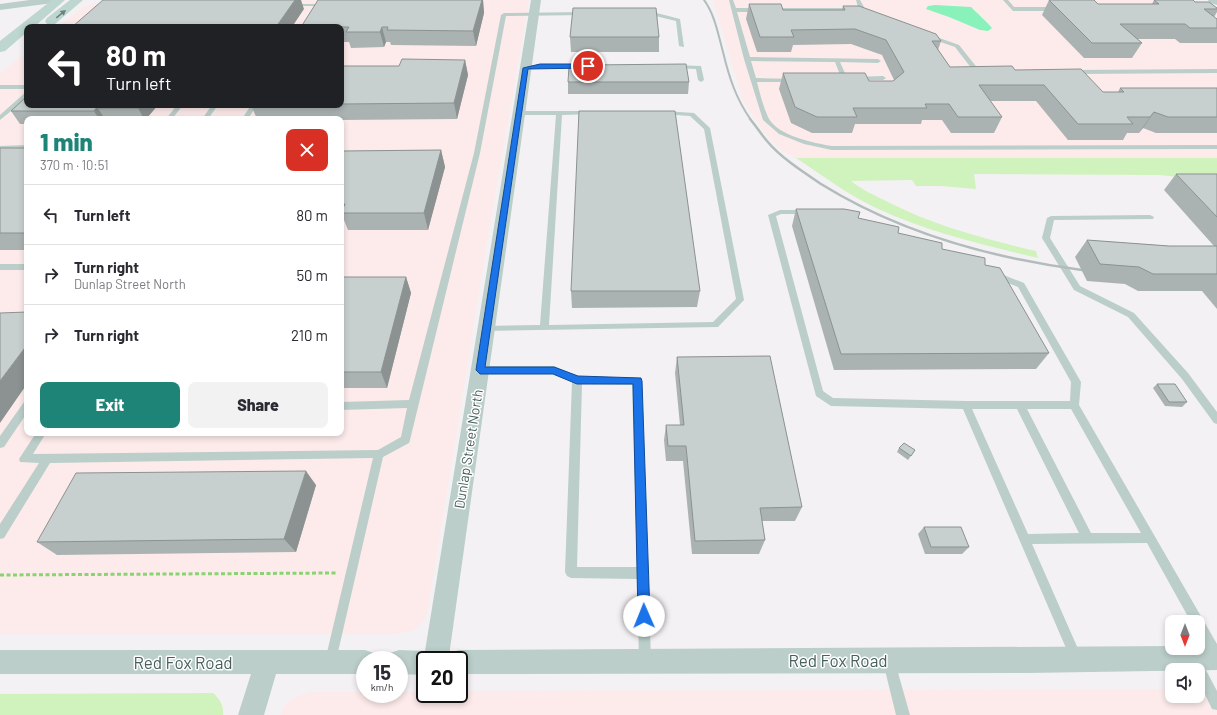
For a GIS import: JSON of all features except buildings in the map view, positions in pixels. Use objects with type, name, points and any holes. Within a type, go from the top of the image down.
[{"type":"main road","points":[[30,24],[59,0]]},
{"type":"main road","points":[[48,24],[78,0]]},
{"type":"main road","points":[[0,48],[24,28]]},
{"type":"main road","points":[[0,63],[24,43]]},
{"type":"street","points":[[0,7],[53,0]]},
{"type":"street","name":"Dunlap Street North","points":[[437,651],[535,7]]},
{"type":"street","name":"Red Fox Road","points":[[468,662],[1209,657]]},
{"type":"street","name":"Red Fox Road","points":[[0,662],[356,662]]},
{"type":"street","points":[[251,715],[268,662]]},
{"type":"lane","points":[[315,11],[322,0]]},
{"type":"lane","points":[[732,0],[747,59],[766,120],[781,133],[806,143],[832,148],[1217,147]]},
{"type":"lane","points":[[858,0],[861,7],[858,10]]},
{"type":"lane","points":[[1005,0],[1013,9],[1060,9]]},
{"type":"lane","points":[[288,5],[333,5]]},
{"type":"lane","points":[[40,436],[24,459],[379,454],[405,440],[476,153],[504,15],[535,7],[590,13]]},
{"type":"lane","points":[[734,10],[846,7],[866,13]]},
{"type":"lane","points":[[638,12],[646,12],[678,20],[682,46]]},
{"type":"lane","points":[[922,34],[958,46],[977,72],[985,72]]},
{"type":"lane","points":[[747,59],[878,61]]},
{"type":"lane","points":[[837,61],[845,80]]},
{"type":"lane","points":[[526,68],[540,66],[603,66]]},
{"type":"lane","points":[[667,66],[698,67],[702,80]]},
{"type":"lane","points":[[1064,72],[1217,71]]},
{"type":"lane","points":[[838,80],[882,78]]},
{"type":"lane","points":[[754,80],[800,80]]},
{"type":"lane","points":[[0,87],[24,87]]},
{"type":"lane","points":[[0,118],[24,96]]},
{"type":"lane","points":[[19,101],[24,101]]},
{"type":"lane","points":[[171,116],[178,108]]},
{"type":"lane","points":[[518,113],[598,113]]},
{"type":"lane","points":[[544,328],[559,113]]},
{"type":"lane","points":[[486,329],[715,325],[740,300],[707,128],[692,114],[653,113]]},
{"type":"lane","points":[[0,148],[24,147]]},
{"type":"lane","points":[[820,212],[780,212],[772,215],[819,393],[831,402],[966,405],[1074,405]]},
{"type":"lane","points":[[1150,217],[1051,218],[1046,238],[1076,288],[1131,315],[1185,376],[1217,420]]},
{"type":"lane","points":[[0,267],[24,267]]},
{"type":"lane","points":[[991,273],[1021,285],[1076,382],[1074,405],[1194,615]]},
{"type":"lane","points":[[480,370],[554,370],[577,380],[638,381],[645,660]]},
{"type":"lane","points":[[577,380],[571,572],[643,573]]},
{"type":"lane","points":[[344,406],[413,404]]},
{"type":"lane","points":[[966,405],[1077,659]]},
{"type":"lane","points":[[1020,405],[1088,539]]},
{"type":"lane","points":[[0,444],[24,409]]},
{"type":"lane","points":[[330,662],[379,454]]},
{"type":"lane","points":[[0,534],[47,459]]},
{"type":"lane","points":[[1025,539],[1151,538]]},
{"type":"lane","points":[[1205,644],[1209,657],[1217,704]]},
{"type":"lane","points":[[889,660],[903,715]]},
{"type":"path","points":[[0,576],[351,573]]},
{"type":"shaded area","points":[[113,0],[529,0],[487,243],[428,609],[424,620],[417,628],[411,631],[396,634],[0,634],[0,73],[24,54],[24,108],[344,108],[344,24],[61,24],[85,6]]},
{"type":"shaded area","points":[[713,0],[1182,0],[1206,7],[1217,15],[1217,158],[796,158],[784,152],[770,139],[742,98]]},
{"type":"shaded area","points":[[928,6],[971,7],[992,28],[988,31],[980,30],[926,9]]},
{"type":"shaded area","points":[[796,158],[1217,158],[1217,179],[1185,178],[1160,175],[974,174],[976,189],[941,186],[916,186],[912,180],[851,181],[874,195],[906,211],[979,237],[1036,251],[1038,258],[935,231],[895,217],[855,197]]},
{"type":"shaded area","points":[[1165,689],[1165,703],[1205,703],[1205,689],[1217,689],[1217,715],[280,715],[285,705],[293,698],[310,692],[356,692],[356,703],[408,703],[408,692],[416,691],[416,703],[468,703],[468,691]]},
{"type":"shaded area","points":[[213,693],[221,703],[223,715],[0,715],[0,694]]},
{"type":"railway","points":[[704,0],[714,18],[734,88],[741,104],[751,120]]},
{"type":"railway","points":[[750,119],[772,147],[792,164],[821,184],[882,216],[914,230],[980,250],[1048,265],[1082,270]]},
{"type":"route","points":[[588,66],[540,66],[526,68],[480,370],[554,370],[577,380],[638,381],[644,616]]}]
